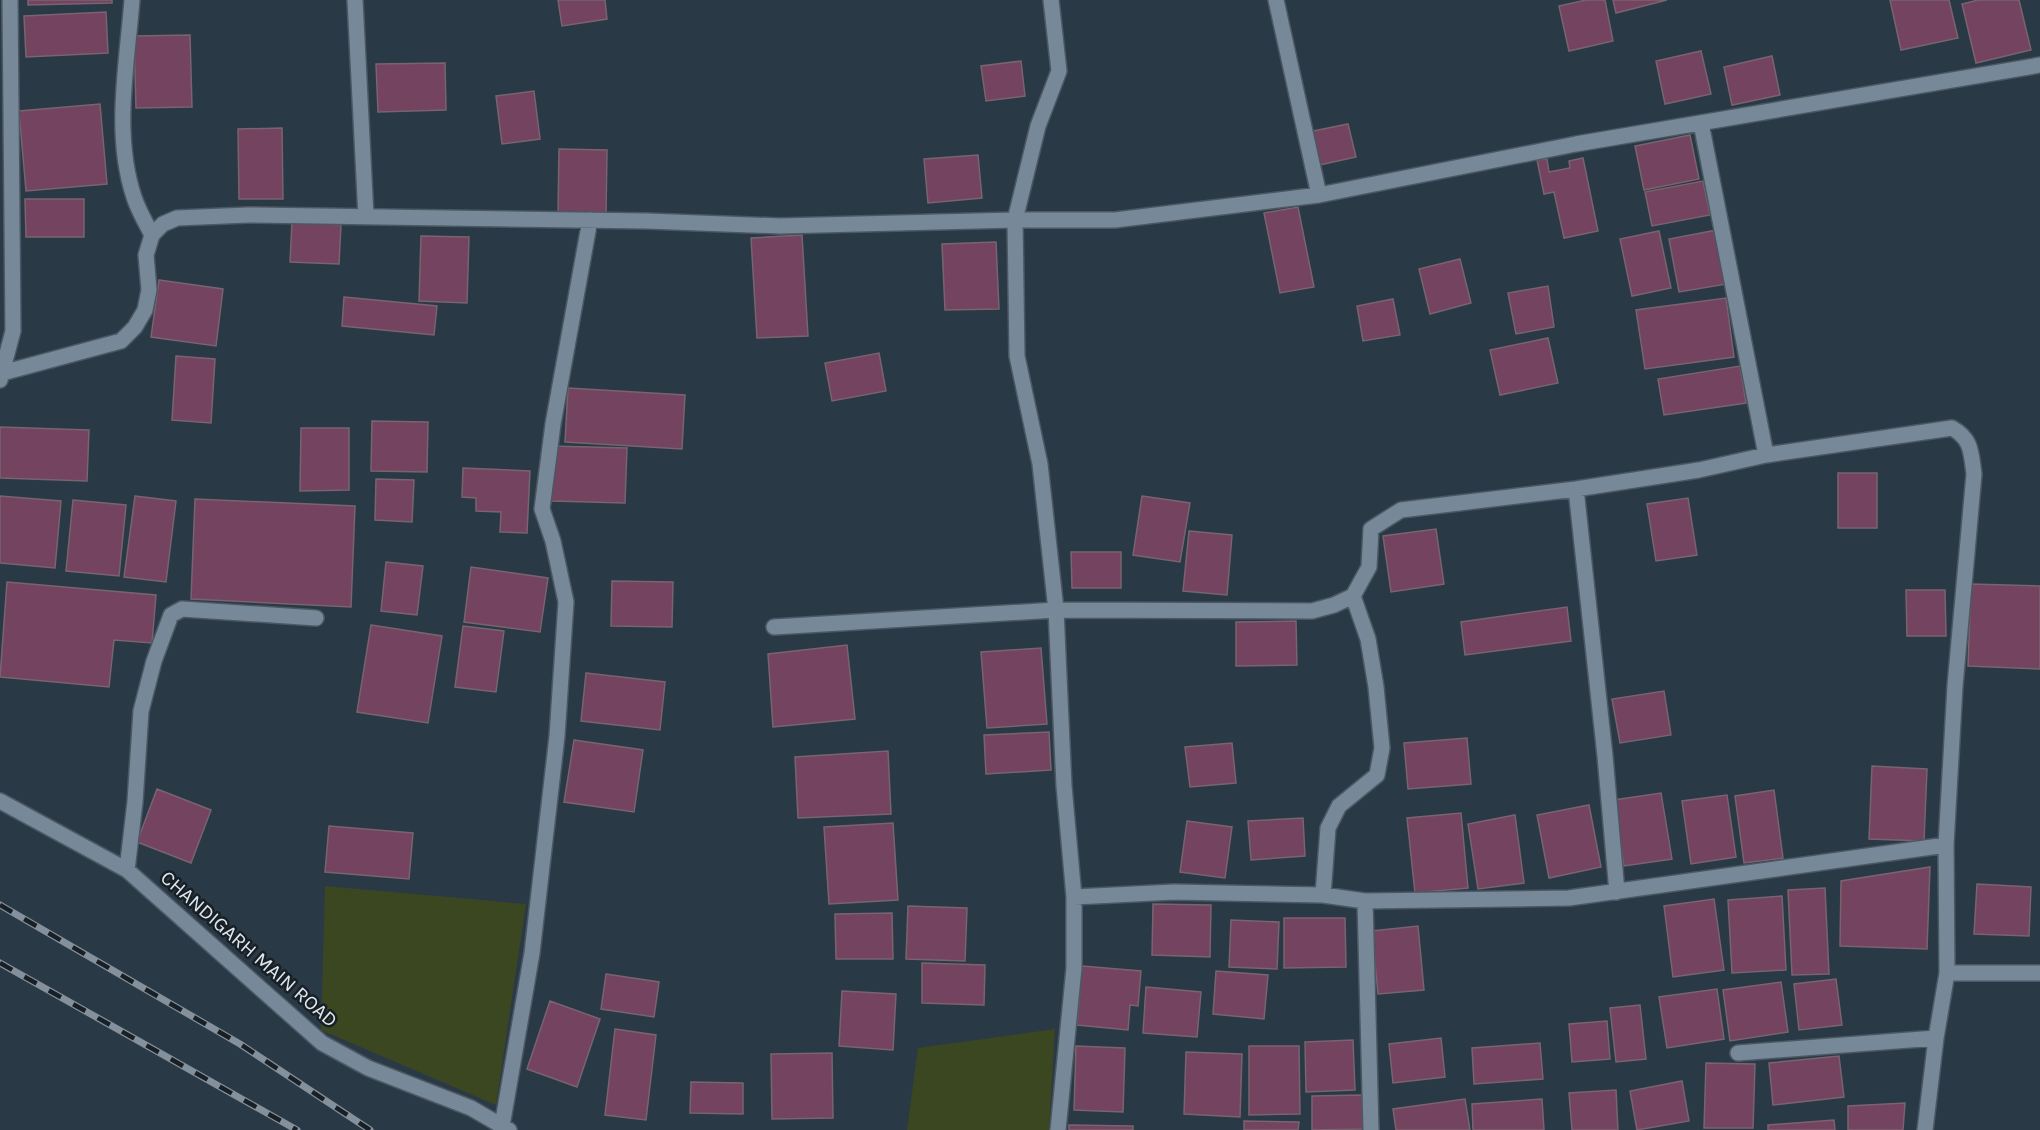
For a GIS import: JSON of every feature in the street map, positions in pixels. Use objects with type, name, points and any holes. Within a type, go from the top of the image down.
[{"type":"street","points":[[1,377],[13,331],[7,222],[10,0]]},
{"type":"street","points":[[132,0],[123,109],[126,165],[134,199],[152,235]]},
{"type":"street","points":[[355,0],[366,217]]},
{"type":"street","points":[[1051,0],[1059,71],[1038,126],[1015,220],[1017,356],[1040,464],[1056,610],[1064,786],[1074,897],[1074,968],[1058,1130]]},
{"type":"street","points":[[1276,0],[1319,195]]},
{"type":"street","points":[[1,377],[121,341],[135,327],[145,310],[149,290],[146,255],[152,235],[163,224],[177,218],[248,215],[590,220],[780,226],[1115,220],[1319,195],[1576,144],[2040,65]]},
{"type":"street","points":[[1701,123],[1767,455]]},
{"type":"street","points":[[506,1128],[532,953],[558,736],[566,602],[553,541],[542,509],[554,424],[590,220]]},
{"type":"street","points":[[774,627],[1056,610],[1312,611],[1334,605],[1353,596],[1369,567],[1371,529],[1401,510],[1576,489],[1699,470],[1767,455],[1952,428],[1964,435],[1970,448],[1974,474],[1955,686],[1946,844],[1947,973],[1936,1038],[1925,1130]]},
{"type":"street","points":[[1576,489],[1605,756],[1617,892]]},
{"type":"street","points":[[1323,896],[1328,828],[1339,806],[1377,775],[1382,748],[1368,639],[1353,596]]},
{"type":"street","points":[[127,870],[135,802],[141,711],[154,661],[171,615],[182,609],[316,618]]},
{"type":"street","name":"CHANDIGARH MAIN ROAD","points":[[0,801],[127,870],[322,1043],[368,1068],[471,1108],[506,1128]]},
{"type":"street","points":[[1074,897],[1174,892],[1323,896],[1365,901],[1569,898],[1946,844]]},
{"type":"street","points":[[1365,901],[1371,1130]]},
{"type":"street","points":[[1947,973],[2040,973]]},
{"type":"street","points":[[1738,1053],[1936,1038]]},
{"type":"green space","points":[[325,886],[526,904],[496,1105],[321,1030]]},
{"type":"green space","points":[[1055,1029],[1049,1130],[907,1130],[918,1048]]},
{"type":"building","points":[[28,0],[112,0],[112,3],[28,5]]},
{"type":"building","points":[[558,0],[605,0],[607,19],[562,26]]},
{"type":"building","points":[[1586,0],[1605,0],[1613,41],[1569,51],[1559,6]]},
{"type":"building","points":[[1613,0],[1667,0],[1616,13]]},
{"type":"building","points":[[1890,0],[1949,0],[1958,38],[1901,50]]},
{"type":"building","points":[[1978,0],[2019,0],[2031,50],[1976,63],[1962,4]]},
{"type":"building","points":[[106,12],[108,53],[26,57],[24,16]]},
{"type":"building","points":[[190,35],[192,107],[136,108],[134,36]]},
{"type":"building","points":[[1701,51],[1711,94],[1665,104],[1656,61]]},
{"type":"building","points":[[1772,56],[1780,95],[1732,105],[1724,67]]},
{"type":"building","points":[[1021,61],[1025,96],[986,101],[981,66]]},
{"type":"building","points":[[445,63],[446,110],[378,112],[376,64]]},
{"type":"building","points":[[534,91],[540,139],[502,144],[496,96]]},
{"type":"building","points":[[100,104],[107,184],[26,191],[19,111]]},
{"type":"building","points":[[1348,124],[1356,157],[1315,166],[1308,132]]},
{"type":"building","points":[[282,128],[283,199],[239,199],[238,129]]},
{"type":"building","points":[[1690,135],[1699,179],[1644,190],[1635,146]]},
{"type":"building","points":[[559,149],[607,150],[606,216],[558,215]]},
{"type":"building","points":[[978,155],[982,198],[928,203],[924,159]]},
{"type":"building","points":[[1583,158],[1598,231],[1564,238],[1554,192],[1544,194],[1537,160],[1547,159],[1549,172],[1570,168],[1569,161]]},
{"type":"building","points":[[1703,181],[1710,215],[1652,226],[1645,192]]},
{"type":"building","points":[[25,199],[84,199],[84,237],[26,237]]},
{"type":"building","points":[[1298,207],[1314,287],[1280,293],[1264,213]]},
{"type":"building","points":[[292,222],[341,225],[339,264],[290,262]]},
{"type":"building","points":[[1717,230],[1727,284],[1679,292],[1669,239]]},
{"type":"building","points":[[1659,231],[1671,288],[1632,296],[1620,239]]},
{"type":"building","points":[[802,235],[808,336],[757,338],[751,238]]},
{"type":"building","points":[[421,236],[469,237],[467,303],[419,301]]},
{"type":"building","points":[[996,242],[999,309],[945,310],[942,244]]},
{"type":"building","points":[[1460,259],[1471,303],[1430,314],[1419,269]]},
{"type":"building","points":[[159,280],[223,289],[216,346],[151,337]]},
{"type":"building","points":[[1548,286],[1554,327],[1516,334],[1508,293]]},
{"type":"building","points":[[344,297],[437,306],[434,335],[342,326]]},
{"type":"building","points":[[1726,298],[1734,357],[1645,369],[1636,310]]},
{"type":"building","points":[[1393,299],[1400,335],[1363,341],[1357,306]]},
{"type":"building","points":[[1548,338],[1558,383],[1500,395],[1490,350]]},
{"type":"building","points":[[879,353],[886,391],[832,401],[825,363]]},
{"type":"building","points":[[176,356],[215,359],[211,423],[172,420]]},
{"type":"building","points":[[1740,366],[1746,403],[1664,415],[1658,379]]},
{"type":"building","points":[[568,388],[685,395],[682,449],[565,442]]},
{"type":"building","points":[[372,421],[428,422],[427,472],[371,471]]},
{"type":"building","points":[[0,427],[89,430],[87,481],[0,478]]},
{"type":"building","points":[[301,428],[349,428],[349,490],[300,491]]},
{"type":"building","points":[[551,446],[627,448],[625,503],[551,501]]},
{"type":"building","points":[[463,468],[530,471],[527,533],[500,532],[501,512],[476,511],[476,498],[462,497]]},
{"type":"building","points":[[1838,473],[1877,473],[1877,528],[1838,528]]},
{"type":"building","points":[[376,479],[414,480],[412,522],[375,520]]},
{"type":"building","points":[[0,496],[61,501],[55,568],[0,563]]},
{"type":"building","points":[[135,496],[176,501],[166,582],[124,577]]},
{"type":"building","points":[[1142,496],[1190,503],[1180,562],[1133,555]]},
{"type":"building","points":[[1688,498],[1697,555],[1656,561],[1647,504]]},
{"type":"building","points":[[195,499],[355,506],[351,607],[191,599]]},
{"type":"building","points":[[73,500],[126,505],[119,576],[66,571]]},
{"type":"building","points":[[1436,529],[1444,584],[1391,592],[1383,536]]},
{"type":"building","points":[[1189,531],[1232,535],[1227,595],[1183,591]]},
{"type":"building","points":[[1071,552],[1121,552],[1121,588],[1072,588]]},
{"type":"building","points":[[386,562],[423,566],[417,615],[381,611]]},
{"type":"building","points":[[471,567],[548,578],[540,632],[464,622]]},
{"type":"building","points":[[612,581],[673,582],[672,627],[611,626]]},
{"type":"building","points":[[7,582],[156,595],[152,643],[114,640],[109,687],[0,677]]},
{"type":"building","points":[[1971,584],[2040,586],[2040,669],[1968,666]]},
{"type":"building","points":[[1906,590],[1945,590],[1946,636],[1907,636]]},
{"type":"building","points":[[1567,607],[1571,641],[1465,655],[1461,622]]},
{"type":"building","points":[[1296,621],[1297,665],[1236,666],[1236,622]]},
{"type":"building","points":[[371,625],[442,636],[428,723],[357,712]]},
{"type":"building","points":[[463,626],[504,631],[496,692],[455,687]]},
{"type":"building","points":[[847,645],[855,719],[773,727],[768,654]]},
{"type":"building","points":[[1041,648],[1047,724],[987,728],[981,652]]},
{"type":"building","points":[[586,673],[665,682],[660,730],[581,721]]},
{"type":"building","points":[[1664,691],[1671,735],[1620,743],[1612,699]]},
{"type":"building","points":[[1049,732],[1051,770],[986,774],[984,735]]},
{"type":"building","points":[[1467,738],[1471,784],[1408,789],[1404,743]]},
{"type":"building","points":[[574,740],[643,750],[634,812],[564,802]]},
{"type":"building","points":[[1232,743],[1236,783],[1190,787],[1185,747]]},
{"type":"building","points":[[888,751],[891,814],[798,818],[795,757]]},
{"type":"building","points":[[1872,766],[1927,769],[1924,841],[1869,839]]},
{"type":"building","points":[[157,789],[211,810],[191,863],[137,842]]},
{"type":"building","points":[[1774,790],[1783,858],[1744,863],[1735,796]]},
{"type":"building","points":[[1661,793],[1672,859],[1624,866],[1614,800]]},
{"type":"building","points":[[1727,795],[1736,857],[1691,864],[1682,801]]},
{"type":"building","points":[[1589,805],[1601,867],[1549,878],[1537,815]]},
{"type":"building","points":[[1461,813],[1468,888],[1415,893],[1407,818]]},
{"type":"building","points":[[1515,815],[1524,883],[1478,889],[1468,824]]},
{"type":"building","points":[[1303,818],[1305,856],[1251,860],[1248,821]]},
{"type":"building","points":[[1187,821],[1232,827],[1225,878],[1180,872]]},
{"type":"building","points":[[893,823],[898,900],[829,904],[824,827]]},
{"type":"building","points":[[329,826],[413,833],[409,879],[325,872]]},
{"type":"building","points":[[1930,867],[1927,949],[1840,946],[1841,881]]},
{"type":"building","points":[[1977,884],[2031,887],[2029,936],[1974,934]]},
{"type":"building","points":[[1825,888],[1829,974],[1792,975],[1788,890]]},
{"type":"building","points":[[1782,896],[1786,970],[1732,973],[1728,900]]},
{"type":"building","points":[[1714,899],[1724,970],[1673,977],[1664,906]]},
{"type":"building","points":[[1153,904],[1211,905],[1210,957],[1152,955]]},
{"type":"building","points":[[908,906],[967,908],[965,961],[906,959]]},
{"type":"building","points":[[892,913],[893,959],[836,959],[835,914]]},
{"type":"building","points":[[1284,918],[1345,918],[1346,967],[1284,968]]},
{"type":"building","points":[[1231,920],[1279,922],[1277,969],[1229,967]]},
{"type":"building","points":[[1418,926],[1424,990],[1378,994],[1372,931]]},
{"type":"building","points":[[922,963],[985,965],[984,1005],[922,1003]]},
{"type":"building","points":[[1082,966],[1141,971],[1138,1006],[1130,1005],[1128,1030],[1077,1025]]},
{"type":"building","points":[[1216,971],[1268,975],[1264,1019],[1213,1014]]},
{"type":"building","points":[[606,974],[659,982],[654,1017],[601,1009]]},
{"type":"building","points":[[1836,979],[1842,1025],[1799,1030],[1794,984]]},
{"type":"building","points":[[1781,982],[1788,1032],[1730,1041],[1723,990]]},
{"type":"building","points":[[1146,987],[1201,992],[1197,1037],[1143,1033]]},
{"type":"building","points":[[1717,989],[1724,1039],[1667,1048],[1659,997]]},
{"type":"building","points":[[842,991],[896,994],[893,1050],[839,1046]]},
{"type":"building","points":[[550,1001],[600,1019],[577,1087],[527,1069]]},
{"type":"building","points":[[1640,1005],[1646,1059],[1616,1062],[1610,1008]]},
{"type":"building","points":[[1607,1021],[1610,1059],[1572,1062],[1569,1024]]},
{"type":"building","points":[[615,1029],[656,1035],[646,1120],[605,1115]]},
{"type":"building","points":[[1441,1038],[1445,1077],[1393,1083],[1389,1044]]},
{"type":"building","points":[[1353,1040],[1355,1090],[1306,1092],[1305,1042]]},
{"type":"building","points":[[1540,1043],[1543,1079],[1474,1084],[1472,1048]]},
{"type":"building","points":[[1076,1046],[1125,1048],[1123,1112],[1074,1110]]},
{"type":"building","points":[[1249,1046],[1299,1046],[1300,1114],[1249,1115]]},
{"type":"building","points":[[1186,1052],[1242,1054],[1240,1117],[1184,1114]]},
{"type":"building","points":[[832,1053],[833,1118],[772,1119],[771,1054]]},
{"type":"building","points":[[1839,1056],[1844,1097],[1773,1105],[1769,1063]]},
{"type":"building","points":[[1706,1063],[1755,1064],[1753,1128],[1704,1128]]},
{"type":"building","points":[[1682,1081],[1689,1121],[1637,1130],[1630,1091]]},
{"type":"building","points":[[691,1082],[743,1083],[743,1114],[690,1113]]},
{"type":"building","points":[[1616,1090],[1618,1130],[1572,1130],[1569,1093]]},
{"type":"building","points":[[1362,1095],[1363,1129],[1312,1130],[1312,1096]]},
{"type":"building","points":[[1465,1099],[1470,1130],[1396,1130],[1393,1109]]},
{"type":"building","points":[[1542,1099],[1544,1130],[1473,1130],[1472,1104]]},
{"type":"building","points":[[1905,1103],[1903,1130],[1848,1130],[1848,1106]]},
{"type":"building","points":[[1834,1120],[1835,1130],[1768,1130],[1768,1125]]},
{"type":"building","points":[[1244,1121],[1299,1122],[1298,1130],[1244,1130]]},
{"type":"building","points":[[1069,1125],[1133,1126],[1133,1130],[1069,1130]]},
{"type":"railway","points":[[0,905],[240,1044],[370,1130]]},
{"type":"railway","points":[[0,963],[297,1130]]}]
